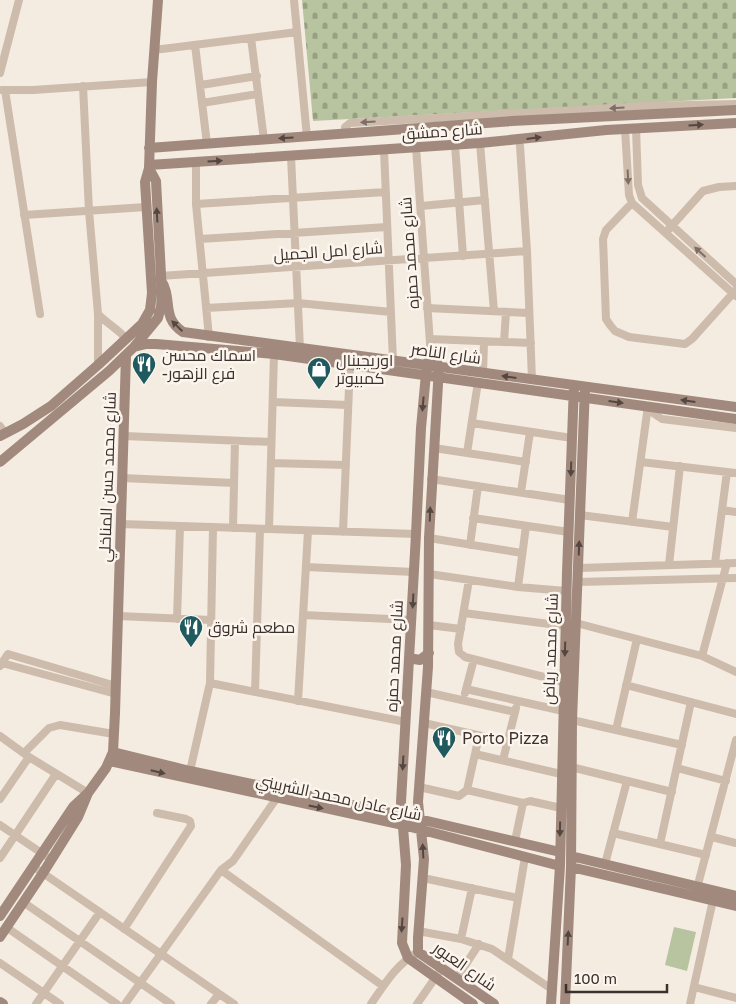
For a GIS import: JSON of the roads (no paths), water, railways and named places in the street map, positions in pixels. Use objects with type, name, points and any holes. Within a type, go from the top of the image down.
[{"type":"street","points":[[0,72],[19,0]]},
{"type":"street","points":[[0,462],[126,356],[155,324],[160,313],[162,300],[160,277],[153,233],[146,207],[145,182],[149,166],[152,82],[158,0]]},
{"type":"street","points":[[294,0],[307,137]]},
{"type":"street","points":[[154,50],[297,32]]},
{"type":"street","points":[[251,38],[264,140]]},
{"type":"street","points":[[195,45],[207,144]]},
{"type":"street","points":[[201,85],[257,76]]},
{"type":"street","points":[[40,314],[2,90],[33,90],[152,82]]},
{"type":"street","points":[[82,86],[89,212],[98,314],[98,366]]},
{"type":"street","points":[[202,103],[258,94]]},
{"type":"street","points":[[345,134],[346,126],[350,123],[425,123],[736,104]]},
{"type":"street","name":"شارع دمشق","points":[[149,148],[345,134],[425,123],[512,122],[645,111],[736,110]]},
{"type":"street","points":[[512,122],[516,143],[527,251],[532,380]]},
{"type":"street","name":"شارع دمشق","points":[[149,166],[416,147],[516,143],[625,129],[736,122]]},
{"type":"street","points":[[636,128],[639,192],[646,204],[736,284]]},
{"type":"street","points":[[625,129],[629,195],[632,203],[735,293],[685,344],[628,337],[615,331],[606,319],[603,239],[606,230],[632,203]]},
{"type":"street","points":[[356,133],[357,152]]},
{"type":"street","points":[[480,143],[494,311]]},
{"type":"street","points":[[455,145],[463,256]]},
{"type":"street","name":"شارع محمد حمزه","points":[[408,958],[402,944],[406,865],[401,802],[412,620],[420,428],[430,340],[416,147]]},
{"type":"street","points":[[384,150],[393,361]]},
{"type":"street","points":[[291,156],[300,349]]},
{"type":"street","points":[[196,162],[196,204],[209,337]]},
{"type":"street","points":[[2,432],[29,420],[51,406],[98,366],[147,318],[152,302],[156,181],[158,172],[164,164]]},
{"type":"street","points":[[149,166],[156,181]]},
{"type":"street","points":[[665,233],[703,191],[719,187],[736,186]]},
{"type":"street","points":[[196,204],[386,192]]},
{"type":"street","points":[[420,206],[485,200]]},
{"type":"street","points":[[24,215],[146,207]]},
{"type":"street","points":[[200,239],[387,227]]},
{"type":"street","name":"شارع امل الجميل","points":[[160,277],[527,251]]},
{"type":"street","name":"شارع الناصر","points":[[160,277],[167,294],[168,312],[175,325],[183,332],[428,366],[439,372],[480,378],[580,391],[736,407]]},
{"type":"street","points":[[206,308],[298,303],[391,312]]},
{"type":"street","points":[[428,308],[529,313]]},
{"type":"street","points":[[504,342],[506,312]]},
{"type":"street","points":[[98,314],[126,339]]},
{"type":"street","points":[[430,340],[531,343]]},
{"type":"street","points":[[467,454],[484,342]]},
{"type":"street","name":"شارع الناصر","points":[[134,347],[156,344],[274,354],[350,364],[428,366]]},
{"type":"street","points":[[269,529],[274,354]]},
{"type":"street","name":"شارع محمد حسن المناخلي","points":[[111,756],[116,690],[126,356]]},
{"type":"street","points":[[428,366],[437,362],[439,372]]},
{"type":"street","points":[[343,532],[350,364]]},
{"type":"street","name":"شارع محمد حمزه","points":[[418,952],[424,849],[419,819],[419,787],[429,653],[431,479],[439,372]]},
{"type":"street","name":"شارع الناصر","points":[[480,378],[532,380],[648,406],[736,419]]},
{"type":"street","name":"شارع محمد رياض","points":[[565,1004],[571,856],[568,763],[563,711],[565,626],[572,438],[580,391]]},
{"type":"street","name":"شارع محمد رياض","points":[[566,743],[572,720],[579,568],[580,391]]},
{"type":"street","points":[[272,402],[348,405]]},
{"type":"street","points":[[648,406],[653,413],[662,419],[736,428]]},
{"type":"street","points":[[632,522],[648,406]]},
{"type":"street","points":[[29,420],[38,430]]},
{"type":"street","points":[[472,423],[572,438]]},
{"type":"street","points":[[420,428],[435,429]]},
{"type":"street","points":[[522,492],[530,432]]},
{"type":"street","points":[[124,436],[272,442]]},
{"type":"street","points":[[233,528],[235,441]]},
{"type":"street","points":[[434,448],[526,462]]},
{"type":"street","points":[[641,462],[736,473]]},
{"type":"street","points":[[271,463],[346,466]]},
{"type":"street","points":[[669,565],[680,466]]},
{"type":"street","points":[[716,563],[727,472]]},
{"type":"street","points":[[122,478],[234,483]]},
{"type":"street","points":[[431,479],[570,500]]},
{"type":"street","points":[[470,544],[478,486]]},
{"type":"street","points":[[722,510],[736,512]]},
{"type":"street","points":[[580,515],[673,527]]},
{"type":"street","points":[[474,518],[569,532]]},
{"type":"street","points":[[121,524],[416,534]]},
{"type":"street","points":[[177,619],[180,526]]},
{"type":"street","points":[[518,586],[526,526]]},
{"type":"street","points":[[190,770],[210,683],[213,527]]},
{"type":"street","points":[[255,692],[260,529]]},
{"type":"street","points":[[298,701],[308,530]]},
{"type":"street","points":[[429,538],[522,552]]},
{"type":"street","points":[[702,656],[727,563]]},
{"type":"street","points":[[567,572],[579,568],[736,563]]},
{"type":"street","points":[[306,567],[414,572]]},
{"type":"street","points":[[429,574],[566,591]]},
{"type":"street","points":[[578,582],[736,578]]},
{"type":"street","points":[[469,580],[458,644],[459,652],[474,659],[564,682]]},
{"type":"street","points":[[464,613],[565,626]]},
{"type":"street","points":[[303,615],[412,620]]},
{"type":"street","points":[[118,616],[211,620]]},
{"type":"street","points":[[576,623],[702,656],[736,672]]},
{"type":"street","points":[[429,625],[461,629]]},
{"type":"street","points":[[616,730],[637,639]]},
{"type":"street","points":[[409,658],[420,660],[429,653]]},
{"type":"street","points":[[60,674],[1,664],[8,654],[60,674],[116,690]]},
{"type":"street","points":[[464,700],[474,659]]},
{"type":"street","points":[[210,683],[406,722]]},
{"type":"street","points":[[626,685],[736,714]]},
{"type":"street","points":[[466,689],[563,711]]},
{"type":"street","points":[[426,692],[515,712]]},
{"type":"street","points":[[503,760],[518,701]]},
{"type":"street","points":[[660,844],[691,702]]},
{"type":"street","points":[[572,720],[682,745]]},
{"type":"street","points":[[424,723],[508,742]]},
{"type":"street","points":[[0,799],[26,755],[49,728],[60,725],[114,734]]},
{"type":"street","points":[[419,787],[459,796],[467,790],[479,736]]},
{"type":"street","points":[[1,739],[88,794]]},
{"type":"street","points":[[696,891],[736,743]]},
{"type":"street","points":[[475,754],[561,774]]},
{"type":"street","points":[[0,916],[34,867],[47,857],[82,812],[88,794],[111,756]]},
{"type":"street","name":"شارع عادل محمد الشربيني","points":[[111,756],[190,770],[276,799],[402,820],[419,819],[560,852]]},
{"type":"street","name":"شارع عادل محمد الشربيني","points":[[111,756],[221,782],[402,820],[421,830],[560,866]]},
{"type":"street","points":[[568,763],[672,792]]},
{"type":"street","name":"شارع محمد رياض","points":[[551,1004],[560,866],[561,774],[568,763]]},
{"type":"street","points":[[677,768],[726,781]]},
{"type":"street","points":[[0,858],[56,774]]},
{"type":"street","points":[[605,864],[627,781]]},
{"type":"street","points":[[467,790],[523,803],[530,801],[561,808]]},
{"type":"street","points":[[125,1004],[221,870],[233,861],[276,799]]},
{"type":"street","points":[[515,841],[523,803]]},
{"type":"street","points":[[124,929],[191,826],[190,821],[186,819],[157,813]]},
{"type":"street","points":[[0,825],[47,857]]},
{"type":"street","points":[[613,833],[706,855]]},
{"type":"street","points":[[712,837],[736,843]]},
{"type":"street","points":[[571,856],[696,891],[713,900],[736,906]]},
{"type":"street","points":[[0,936],[43,874],[47,857]]},
{"type":"street","points":[[508,959],[525,857]]},
{"type":"street","points":[[34,867],[234,1004]]},
{"type":"street","points":[[571,867],[696,891],[736,896]]},
{"type":"street","points":[[221,870],[383,986]]},
{"type":"street","points":[[423,878],[518,898]]},
{"type":"street","points":[[461,939],[472,888]]},
{"type":"street","points":[[690,1004],[713,900]]},
{"type":"street","points":[[24,902],[171,1004]]},
{"type":"street","points":[[36,1004],[100,912]]},
{"type":"street","points":[[6,927],[117,1004]]},
{"type":"street","points":[[418,931],[461,939],[492,949],[553,990]]},
{"type":"street","points":[[457,978],[480,944]]},
{"type":"street","points":[[372,1004],[395,970],[418,952]]},
{"type":"street","name":"شارع العبور","points":[[418,952],[494,1004]]},
{"type":"street","name":"شارع العبور","points":[[408,958],[462,1001],[473,1004]]},
{"type":"street","points":[[0,963],[60,1004]]},
{"type":"street","points":[[417,1004],[442,968]]},
{"type":"street","points":[[694,987],[736,998]]},
{"type":"street","points":[[211,1004],[219,994]]},
{"type":"place","name":"اسماك محسن -فرع الزهور","points":[[144,385]]},
{"type":"place","name":"اوريجينال كمبيوتر","points":[[319,390]]},
{"type":"place","name":"مطعم شروق","points":[[191,648]]},
{"type":"place","name":"Porto Pizza","points":[[444,759]]}]
